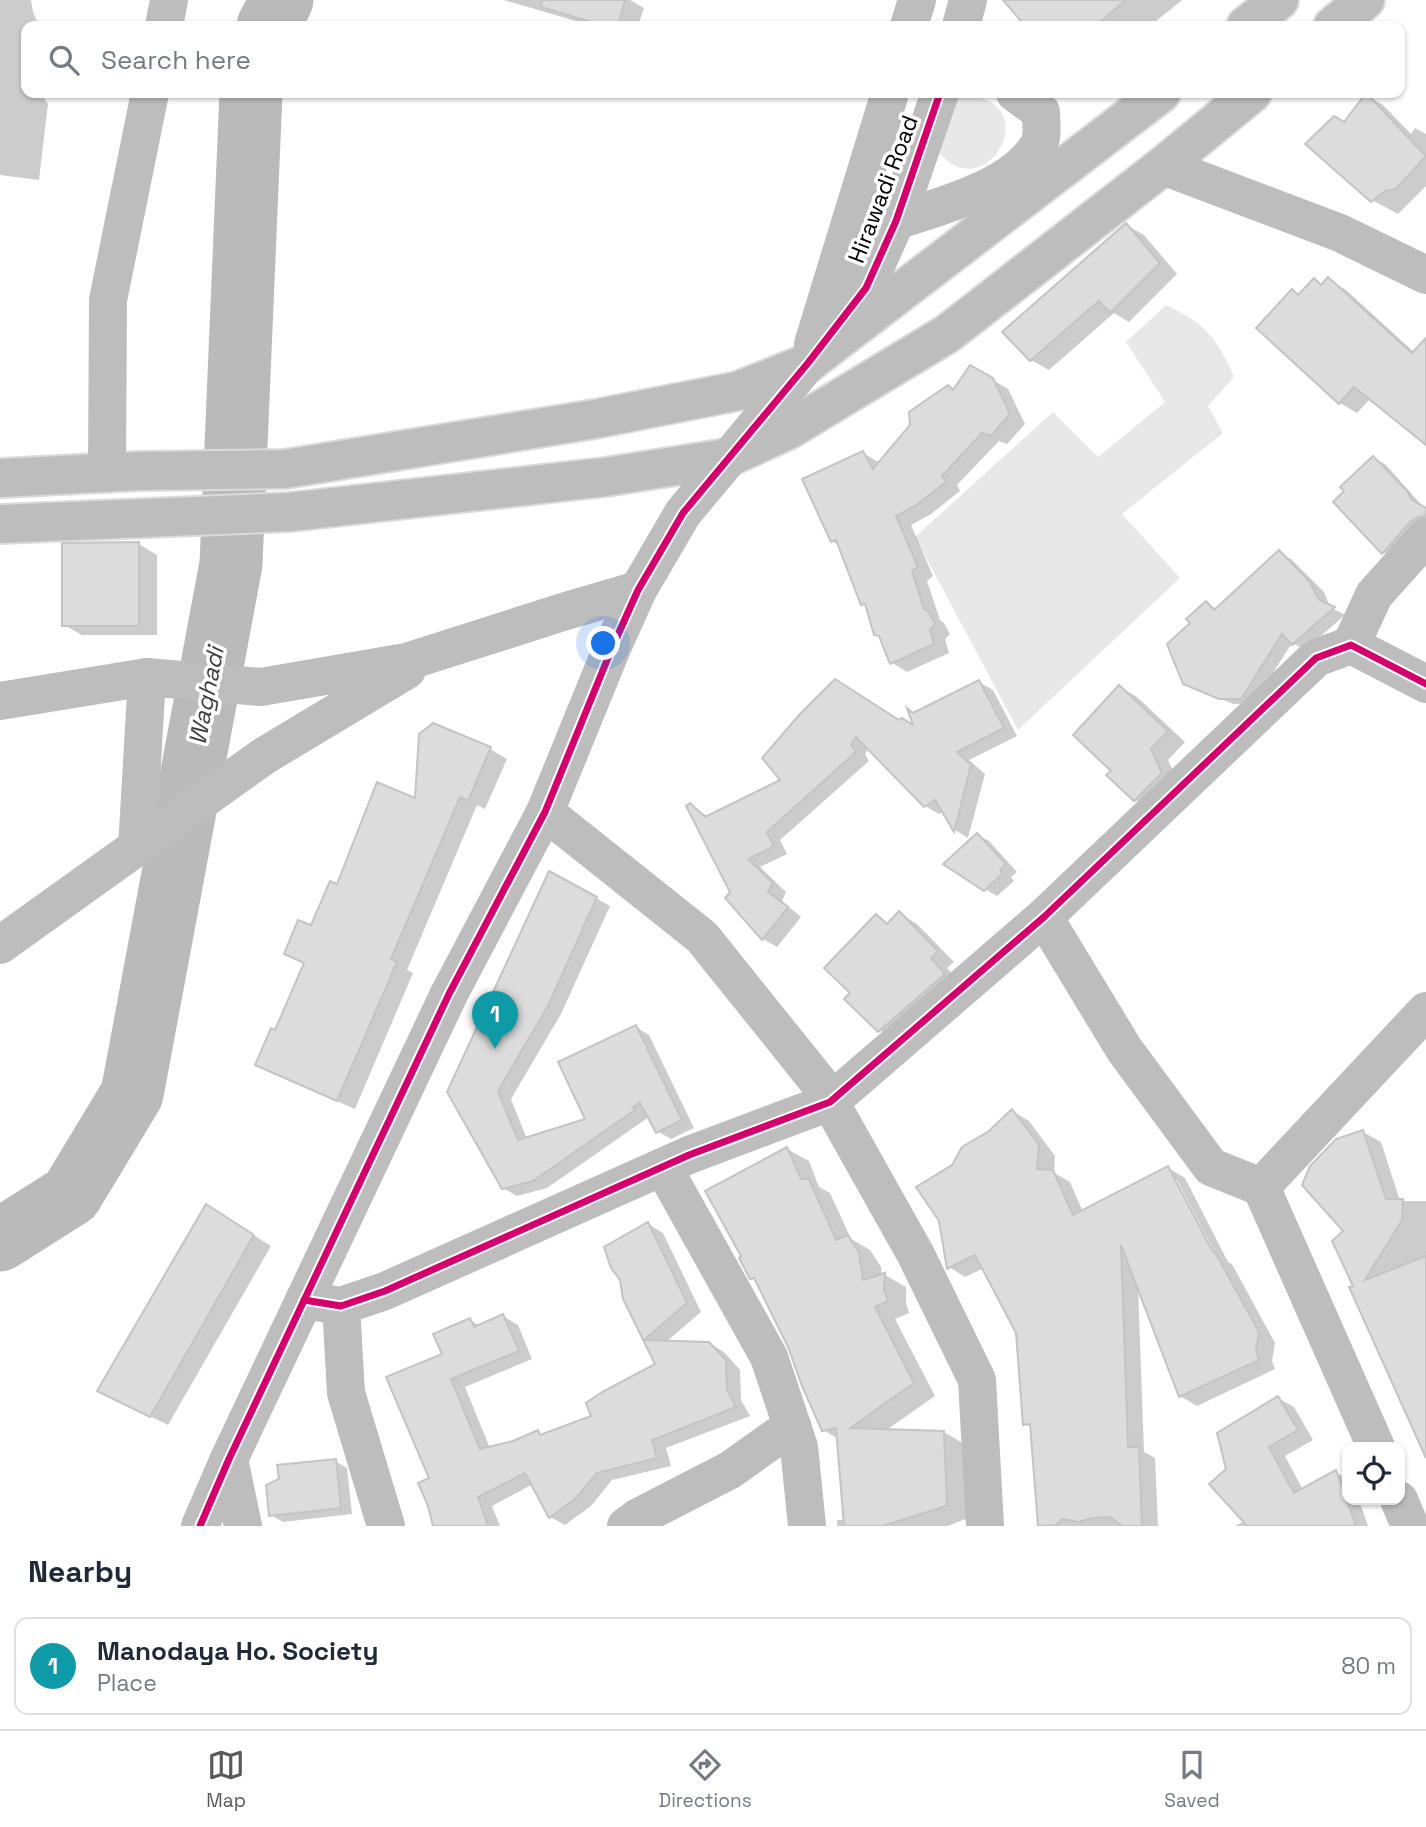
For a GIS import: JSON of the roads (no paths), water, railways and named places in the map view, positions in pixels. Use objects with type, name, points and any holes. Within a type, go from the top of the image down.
[{"type":"street","points":[[165,21],[169,0]]},
{"type":"street","points":[[911,21],[917,0]]},
{"type":"street","points":[[962,21],[968,0]]},
{"type":"street","points":[[1252,21],[1279,0]]},
{"type":"street","points":[[1339,21],[1365,0]]},
{"type":"street","points":[[124,472],[108,300],[149,98]]},
{"type":"street","points":[[808,363],[829,286],[888,98]]},
{"type":"street","name":"Hirawadi Road","points":[[808,363],[866,288],[896,220],[938,98]]},
{"type":"street","points":[[896,220],[973,195],[1016,171],[1040,143],[1041,111],[1022,98]]},
{"type":"street","points":[[200,1526],[229,1459],[449,994],[545,812],[638,590],[683,513],[808,363],[1154,98]]},
{"type":"street","points":[[0,524],[289,512],[605,477],[727,458],[788,430],[947,334],[1246,98]]},
{"type":"street","points":[[1163,166],[1340,233],[1426,275]]},
{"type":"street","points":[[0,478],[285,469],[595,419],[738,391],[808,363]]},
{"type":"street","points":[[304,1300],[341,1306],[385,1291],[663,1167],[830,1102],[1044,917],[1316,658],[1351,645],[1374,595],[1426,537]]},
{"type":"street","points":[[0,701],[147,677],[261,687],[406,662],[638,590]]},
{"type":"street","points":[[1351,645],[1426,684]]},
{"type":"street","points":[[0,945],[264,756],[438,652]]},
{"type":"street","points":[[147,677],[147,841]]},
{"type":"street","points":[[545,812],[702,937],[820,1084],[916,1255],[977,1380],[985,1526]]},
{"type":"street","points":[[1044,917],[1124,1049],[1211,1167],[1261,1187],[1374,1442]]},
{"type":"street","points":[[1261,1187],[1426,1011]]},
{"type":"street","points":[[663,1167],[769,1357],[799,1447],[807,1526]]},
{"type":"street","points":[[341,1306],[346,1393],[386,1526]]},
{"type":"street","points":[[626,1526],[730,1471],[792,1426]]},
{"type":"street","points":[[229,1459],[243,1526]]},
{"type":"street","points":[[1401,1505],[1410,1526]]},
{"type":"waterway","name":"Waghadi","points":[[271,21],[282,0]]},
{"type":"waterway","name":"Waghadi","points":[[0,1240],[71,1195],[132,1094],[231,564],[251,98]]},
{"type":"place","name":"Manodaya Ho. Society","points":[[495,1049]]}]
